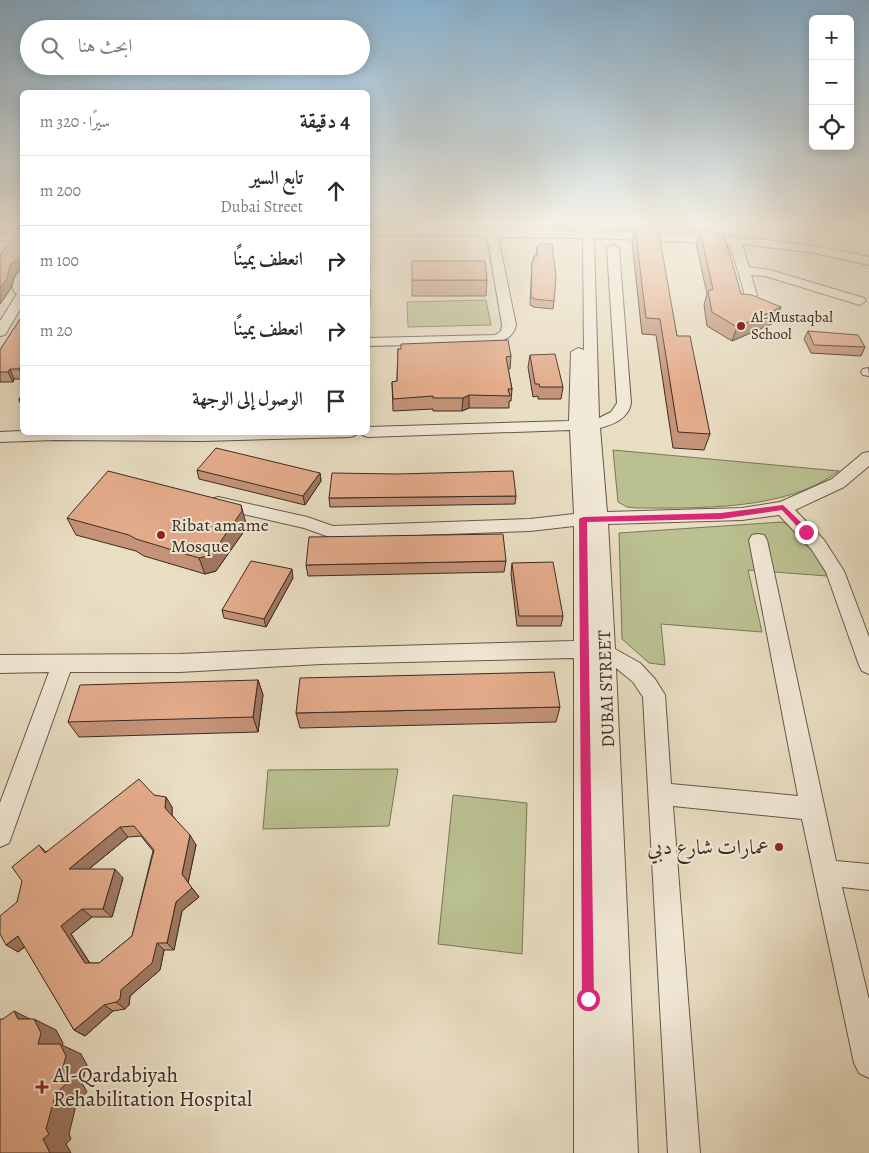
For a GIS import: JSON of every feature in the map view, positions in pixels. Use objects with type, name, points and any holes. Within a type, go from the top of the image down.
[{"type":"street","points":[[370,342],[492,339],[504,336],[508,332],[509,325],[497,280]]},
{"type":"street","name":"DUBAI STREET","points":[[583,280],[584,425],[591,519],[594,650],[590,1153]]},
{"type":"street","name":"DUBAI STREET","points":[[584,425],[602,288],[599,280]]},
{"type":"street","points":[[370,432],[584,425],[613,418],[624,407],[602,288],[604,280]]},
{"type":"street","points":[[747,280],[751,295]]},
{"type":"street","points":[[789,280],[860,301]]},
{"type":"street","points":[[0,332],[20,299]]},
{"type":"street","points":[[0,437],[54,435]]},
{"type":"street","points":[[198,499],[307,523],[332,532],[530,525],[591,519],[721,516],[783,508],[838,483],[869,457]]},
{"type":"street","points":[[783,508],[818,545],[835,571],[869,665]]},
{"type":"street","points":[[758,540],[812,809],[869,1063]]},
{"type":"street","name":"DUBAI STREET","points":[[594,650],[622,1153]]},
{"type":"street","points":[[0,664],[180,664],[322,656],[594,650],[630,667],[645,679],[654,694],[684,1153]]},
{"type":"street","points":[[0,835],[63,664]]},
{"type":"street","points":[[661,794],[812,809]]},
{"type":"street","points":[[826,873],[869,877]]},
{"type":"green space","points":[[486,300],[491,325],[408,327],[407,302]]},
{"type":"green space","points":[[613,450],[839,471],[818,484],[794,494],[768,500],[714,507],[636,508],[627,507],[618,502]]},
{"type":"green space","points":[[782,522],[797,531],[810,544],[827,576],[748,570],[762,632],[661,624],[665,665],[649,663],[622,639],[619,533]]},
{"type":"green space","points":[[398,769],[389,826],[263,829],[268,770]]},
{"type":"green space","points":[[453,795],[527,803],[522,954],[438,944]]},
{"type":"building","points":[[0,280],[6,280],[0,288]]},
{"type":"building","points":[[531,280],[556,280],[554,301],[531,297]]},
{"type":"building","points":[[641,280],[667,280],[677,336],[690,336],[710,434],[678,432],[660,319],[646,318]]},
{"type":"building","points":[[711,280],[737,280],[741,294],[752,295],[781,307],[737,327],[712,312],[708,291],[713,289]]},
{"type":"building","points":[[20,319],[19,369],[0,372],[0,350]]},
{"type":"building","points":[[808,331],[858,335],[865,347],[814,345]]},
{"type":"building","points":[[508,340],[511,356],[506,357],[512,389],[508,389],[510,396],[469,395],[463,398],[433,398],[433,396],[393,399],[392,382],[397,381],[398,349],[401,349],[401,344]]},
{"type":"building","points":[[555,354],[563,387],[540,387],[539,384],[535,384],[530,355]]},
{"type":"building","points":[[216,448],[320,473],[303,496],[197,470]]},
{"type":"building","points":[[108,471],[241,505],[242,511],[211,555],[199,558],[136,539],[129,535],[67,518]]},
{"type":"building","points":[[513,471],[516,496],[329,498],[332,473],[397,474]]},
{"type":"building","points":[[503,534],[506,561],[306,565],[309,537]]},
{"type":"building","points":[[251,561],[292,569],[264,619],[222,610]]},
{"type":"building","points":[[553,562],[563,616],[519,616],[512,563]]},
{"type":"building","points":[[554,672],[560,707],[296,713],[300,678]]},
{"type":"building","points":[[258,680],[253,717],[68,722],[80,685]]},
{"type":"building","points":[[139,779],[154,795],[166,797],[165,808],[190,835],[182,874],[192,888],[176,902],[167,943],[157,943],[152,963],[121,990],[120,999],[104,1005],[74,1030],[18,936],[6,945],[0,934],[0,916],[17,902],[22,881],[12,867],[39,845],[45,853]],"holes":[[[134,826],[154,850],[132,936],[99,963],[85,963],[61,926],[82,909],[103,909],[115,869],[69,869],[120,827]]]},
{"type":"building","name":"Al-Qardabiyah Rehabilitation Hospital","points":[[14,1011],[18,1019],[34,1019],[41,1033],[38,1044],[60,1044],[66,1056],[61,1074],[66,1084],[56,1093],[46,1129],[49,1134],[43,1139],[50,1153],[0,1153],[0,1019]]},
{"type":"place","name":"Al-Mustaqbal School","points":[[741,326]]},
{"type":"place","name":"Ribat amame Mosque","points":[[161,535]]},
{"type":"place","name":"عمارات شارع دبي","points":[[779,847]]},
{"type":"place","name":"Al-Qardabiyah Rehabilitation Hospital","points":[[42,1087]]},
{"type":"route","points":[[588,999],[583,519],[721,516],[783,508],[806,532]]}]
